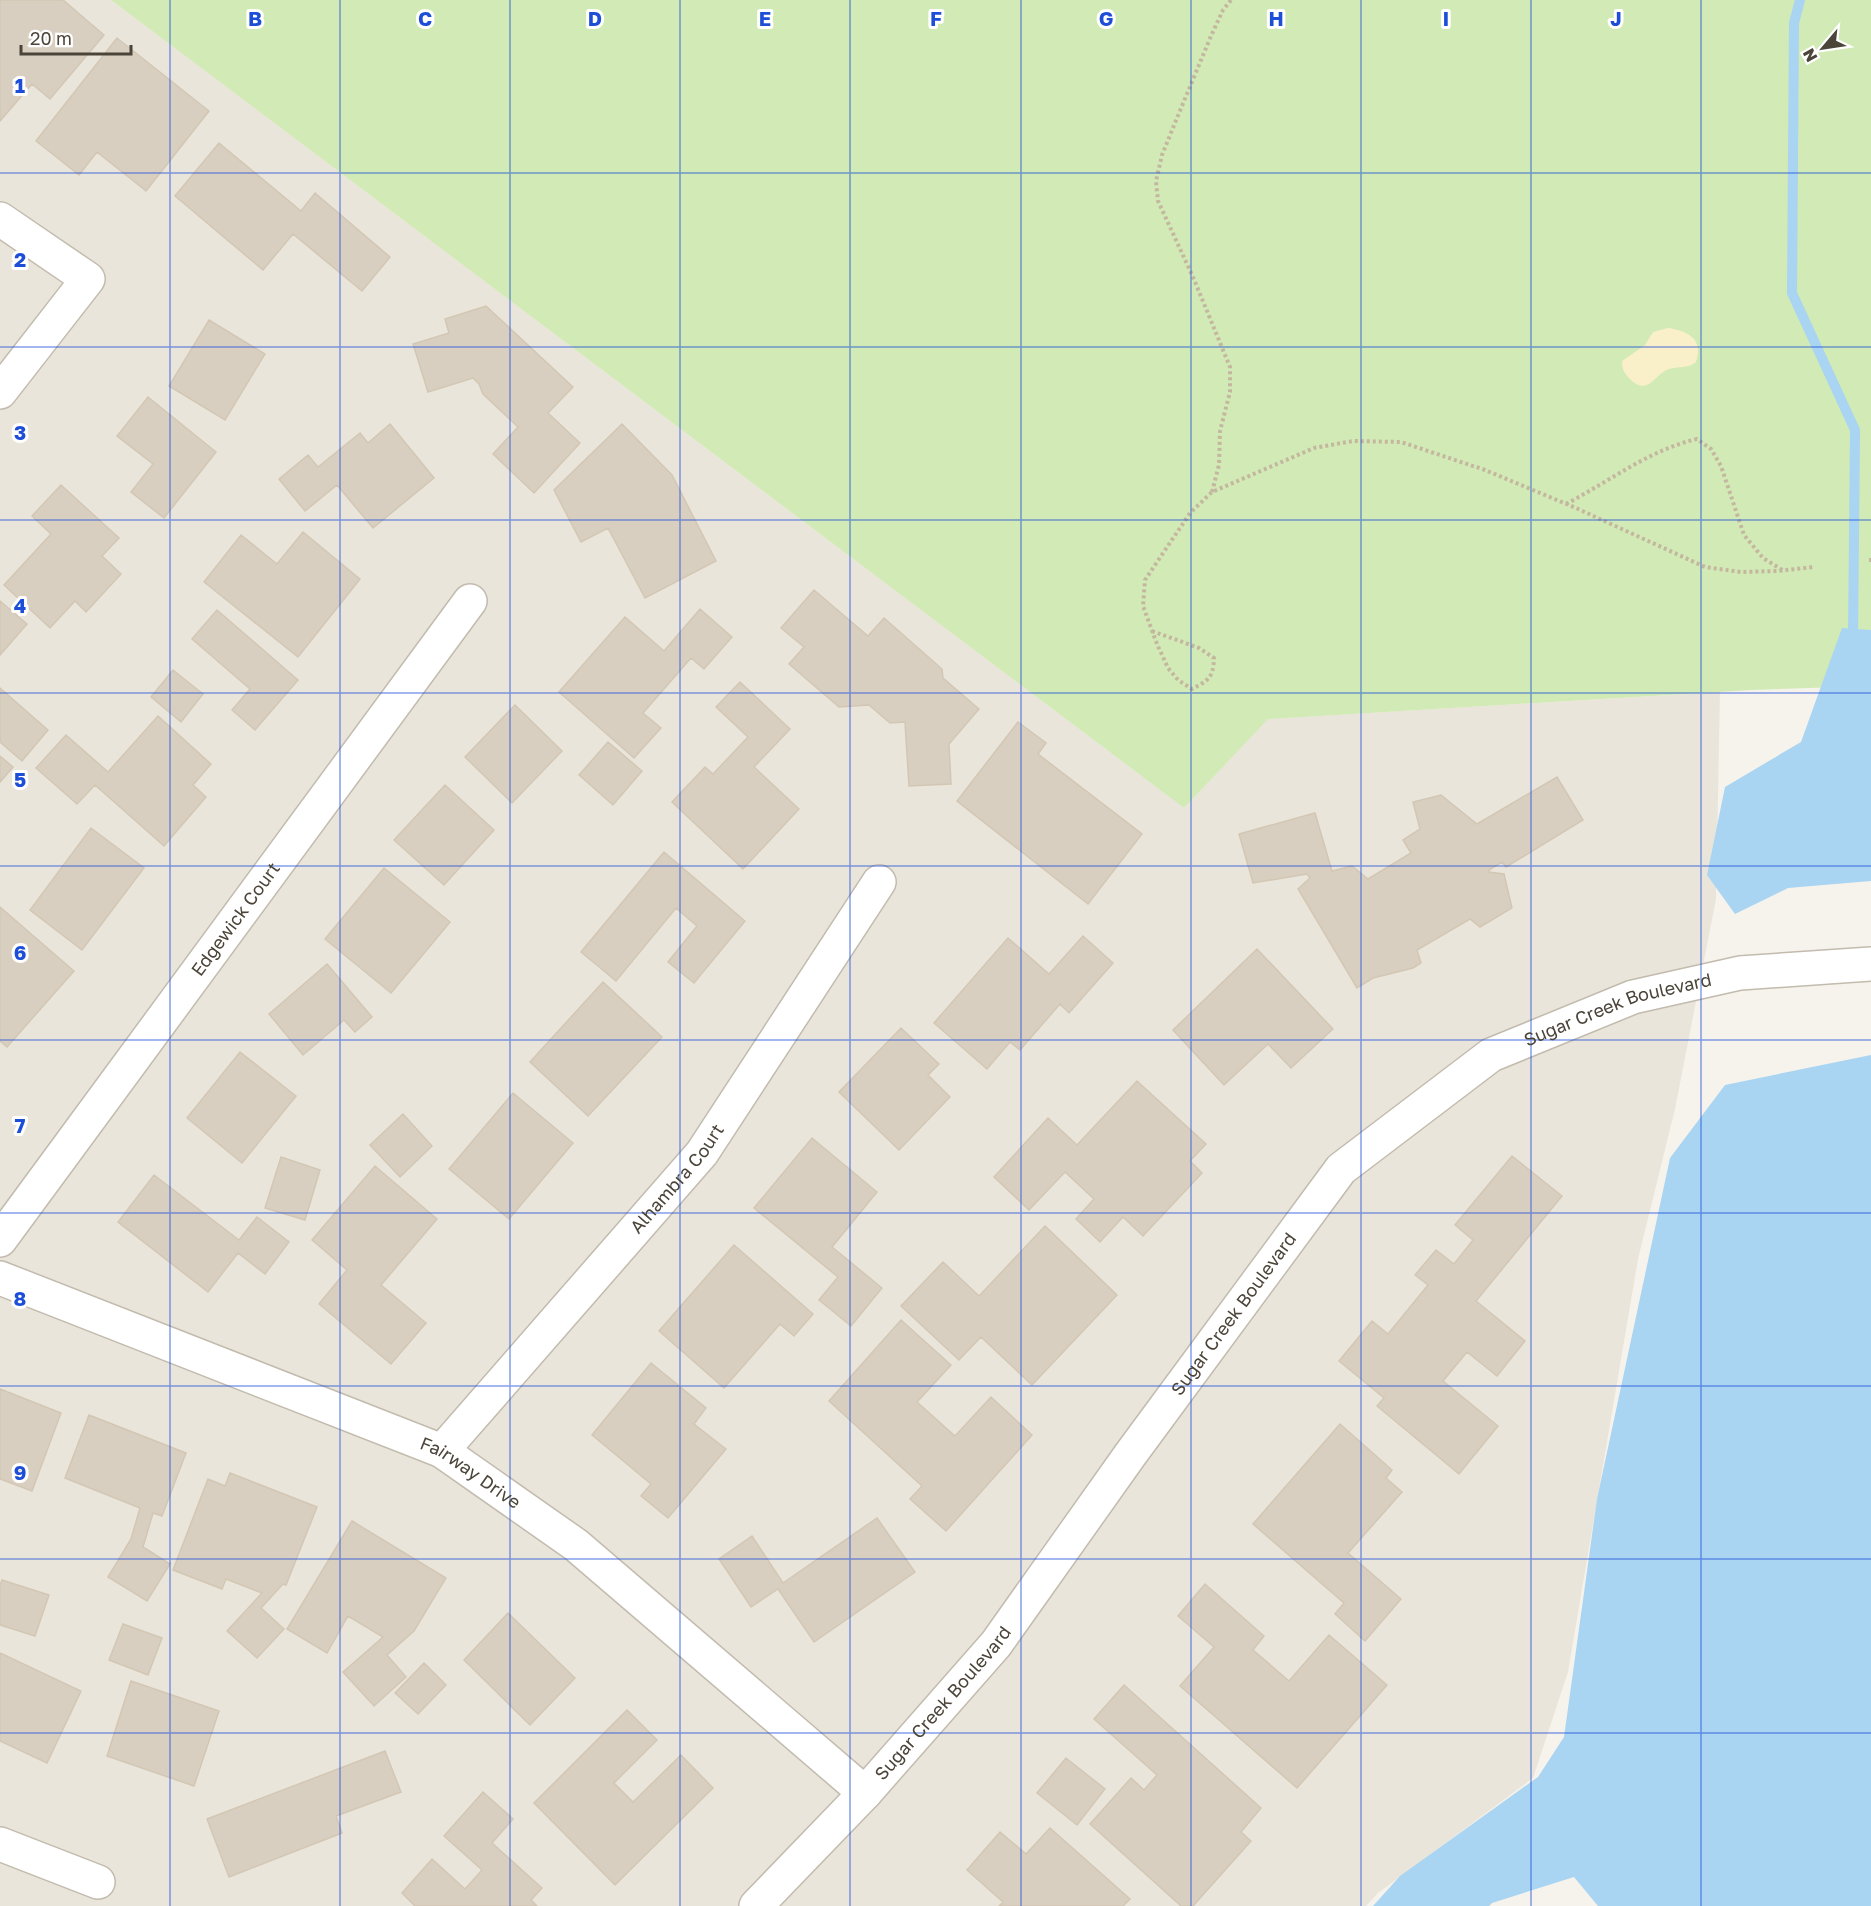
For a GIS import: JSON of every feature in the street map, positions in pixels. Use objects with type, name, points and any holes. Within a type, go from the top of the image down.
[{"type":"street","points":[[0,219],[88,279],[0,392]]},
{"type":"street","name":"Edgewick Court","points":[[0,1240],[470,601]]},
{"type":"street","name":"Alhambra Court","points":[[442,1451],[702,1153],[879,882]]},
{"type":"street","name":"Sugar Creek Boulevard","points":[[756,1906],[865,1793],[996,1644],[1130,1455],[1341,1169],[1491,1055],[1633,997],[1740,973],[1871,964]]},
{"type":"street","name":"Fairway Drive","points":[[0,1278],[442,1451],[576,1545],[865,1793]]},
{"type":"street","points":[[0,1844],[98,1882]]},
{"type":"path","points":[[1212,492],[1219,465],[1220,431],[1230,393],[1230,367],[1213,322],[1158,201],[1156,181],[1162,155],[1177,118],[1211,36],[1223,10],[1231,0]]},
{"type":"path","points":[[1566,504],[1651,455],[1677,444],[1697,439],[1711,449],[1721,466],[1744,535],[1763,558],[1784,571]]},
{"type":"path","points":[[1152,631],[1199,648],[1214,658],[1214,670],[1209,680],[1192,689],[1178,680],[1168,668],[1152,631],[1143,606],[1145,580],[1190,513],[1212,492],[1314,448],[1353,441],[1401,442],[1485,470],[1705,567],[1741,572],[1784,571],[1814,567]]},
{"type":"shaded area","points":[[0,0],[111,0],[1184,808],[1267,719],[1720,692],[1716,899],[1675,1109],[1638,1259],[1568,1672],[1533,1778],[1378,1893],[1366,1906],[0,1906]]},
{"type":"green space","points":[[111,0],[1871,0],[1871,686],[1751,690],[1268,719],[1184,808]]},
{"type":"sand","points":[[1668,328],[1682,331],[1692,337],[1698,347],[1696,362],[1669,369],[1646,385],[1636,384],[1625,373],[1622,361],[1645,345],[1653,332]]},
{"type":"water","points":[[1842,628],[1871,630],[1871,881],[1788,888],[1735,914],[1707,875],[1725,787],[1801,742]]},
{"type":"water","points":[[1871,1055],[1871,1906],[1598,1906],[1574,1877],[1492,1903],[1489,1906],[1373,1906],[1400,1876],[1538,1777],[1564,1737],[1597,1499],[1670,1158],[1725,1085]]},
{"type":"building","points":[[0,0],[63,0],[104,35],[50,99],[32,84],[0,121]]},
{"type":"building","points":[[117,38],[209,111],[146,191],[97,152],[79,175],[36,141]]},
{"type":"building","points":[[219,143],[301,211],[315,193],[390,257],[362,291],[293,234],[263,270],[175,196]]},
{"type":"building","points":[[486,306],[573,387],[548,413],[580,443],[534,493],[493,454],[518,427],[483,394],[479,384],[473,378],[428,392],[413,344],[449,333],[445,319]]},
{"type":"building","points":[[209,320],[265,354],[225,420],[169,386]]},
{"type":"building","points":[[148,397],[216,452],[164,518],[131,492],[153,464],[117,436]]},
{"type":"building","points":[[390,424],[434,478],[373,528],[337,485],[305,511],[279,479],[308,455],[318,467],[360,433],[368,443]]},
{"type":"building","points":[[622,424],[672,475],[716,561],[645,598],[608,528],[581,542],[554,490]]},
{"type":"building","points":[[61,485],[119,538],[102,556],[121,574],[86,612],[75,601],[50,628],[4,585],[51,534],[32,516]]},
{"type":"building","points":[[303,532],[360,579],[298,657],[204,582],[241,535],[277,564]]},
{"type":"building","points":[[814,590],[868,636],[884,618],[942,669],[943,678],[979,709],[949,744],[951,784],[909,786],[905,722],[890,723],[869,705],[839,707],[789,664],[804,647],[781,628]]},
{"type":"building","points":[[0,601],[27,624],[0,655]]},
{"type":"building","points":[[700,609],[732,637],[704,669],[691,658],[643,713],[661,728],[634,758],[559,692],[625,617],[664,651]]},
{"type":"building","points":[[217,610],[298,680],[255,730],[232,710],[250,689],[192,639]]},
{"type":"building","points":[[173,670],[203,694],[181,722],[151,697]]},
{"type":"building","points":[[740,682],[790,729],[754,767],[799,809],[743,869],[672,802],[705,767],[713,774],[748,737],[716,707]]},
{"type":"building","points":[[0,688],[48,730],[22,761],[0,742]]},
{"type":"building","points":[[515,705],[562,751],[512,803],[465,757]]},
{"type":"building","points":[[158,716],[211,764],[193,785],[206,797],[164,846],[95,785],[77,804],[36,768],[66,735],[108,772]]},
{"type":"building","points":[[1018,722],[1046,743],[1038,754],[1142,834],[1088,904],[957,801]]},
{"type":"building","points":[[608,742],[642,771],[613,805],[579,775]]},
{"type":"building","points":[[0,756],[13,767],[0,782]]},
{"type":"building","points":[[1557,777],[1583,820],[1506,867],[1502,862],[1489,870],[1489,872],[1504,874],[1512,908],[1480,927],[1470,919],[1417,950],[1421,963],[1413,968],[1373,978],[1357,988],[1298,889],[1310,878],[1307,874],[1253,883],[1239,834],[1315,813],[1332,871],[1352,866],[1368,879],[1411,853],[1403,840],[1420,829],[1413,802],[1441,795],[1477,824]]},
{"type":"building","points":[[445,785],[494,830],[444,885],[394,840]]},
{"type":"building","points":[[91,828],[144,868],[82,950],[30,910]]},
{"type":"building","points":[[664,852],[745,921],[694,983],[668,962],[697,926],[676,908],[616,981],[581,952]]},
{"type":"building","points":[[384,868],[450,922],[391,993],[325,939]]},
{"type":"building","points":[[0,907],[74,971],[7,1047],[0,1041]]},
{"type":"building","points":[[1083,936],[1113,963],[1069,1013],[1060,1004],[1020,1050],[1010,1042],[987,1069],[934,1023],[1008,938],[1049,974]]},
{"type":"building","points":[[1257,949],[1333,1029],[1291,1068],[1268,1044],[1224,1085],[1173,1030]]},
{"type":"building","points":[[327,964],[372,1017],[355,1032],[344,1020],[303,1055],[269,1014]]},
{"type":"building","points":[[603,982],[662,1037],[588,1116],[530,1062]]},
{"type":"building","points":[[901,1028],[939,1064],[928,1075],[950,1097],[899,1150],[839,1092]]},
{"type":"building","points":[[240,1052],[296,1096],[242,1163],[187,1118]]},
{"type":"building","points":[[1137,1081],[1206,1144],[1190,1161],[1202,1173],[1143,1236],[1123,1217],[1100,1242],[1076,1219],[1094,1199],[1065,1172],[1029,1210],[994,1177],[1048,1118],[1077,1145]]},
{"type":"building","points":[[513,1093],[573,1143],[509,1219],[449,1169]]},
{"type":"building","points":[[403,1114],[432,1146],[400,1177],[370,1145]]},
{"type":"building","points":[[812,1138],[877,1192],[832,1247],[882,1288],[851,1326],[819,1300],[838,1277],[754,1208]]},
{"type":"building","points":[[1512,1156],[1562,1196],[1476,1301],[1525,1341],[1497,1376],[1467,1352],[1443,1381],[1498,1426],[1459,1474],[1377,1406],[1384,1398],[1339,1361],[1372,1321],[1388,1334],[1428,1285],[1415,1275],[1436,1250],[1454,1264],[1473,1240],[1455,1225]]},
{"type":"building","points":[[281,1157],[320,1170],[305,1220],[265,1208]]},
{"type":"building","points":[[375,1166],[437,1219],[381,1285],[426,1323],[391,1364],[319,1304],[347,1270],[312,1240]]},
{"type":"building","points":[[154,1175],[239,1240],[257,1217],[289,1242],[265,1274],[238,1253],[208,1292],[118,1222]]},
{"type":"building","points":[[1045,1226],[1117,1295],[1032,1385],[981,1337],[959,1360],[901,1306],[943,1262],[979,1296]]},
{"type":"building","points":[[734,1245],[813,1314],[794,1336],[780,1324],[724,1388],[659,1331]]},
{"type":"building","points":[[901,1320],[951,1365],[917,1402],[955,1436],[991,1397],[1032,1435],[946,1531],[910,1499],[922,1486],[829,1401]]},
{"type":"building","points":[[651,1363],[706,1408],[694,1424],[726,1449],[668,1518],[641,1496],[651,1484],[592,1435]]},
{"type":"building","points":[[0,1389],[61,1413],[32,1491],[0,1479]]},
{"type":"building","points":[[89,1415],[186,1453],[162,1516],[153,1513],[143,1547],[170,1564],[147,1601],[108,1577],[131,1539],[140,1508],[65,1478]]},
{"type":"building","points":[[1340,1424],[1392,1470],[1386,1478],[1402,1492],[1348,1553],[1401,1599],[1365,1641],[1335,1614],[1344,1603],[1253,1524]]},
{"type":"building","points":[[230,1473],[317,1507],[286,1585],[283,1584],[261,1608],[284,1629],[257,1658],[227,1631],[262,1593],[226,1579],[222,1589],[173,1570],[208,1479],[225,1486]]},
{"type":"building","points":[[877,1518],[915,1572],[814,1642],[778,1589],[751,1607],[719,1559],[752,1536],[783,1583]]},
{"type":"building","points":[[352,1521],[446,1578],[414,1631],[387,1655],[406,1677],[374,1706],[343,1672],[383,1637],[348,1616],[327,1653],[287,1629]]},
{"type":"building","points":[[2,1580],[49,1595],[35,1636],[0,1625]]},
{"type":"building","points":[[1205,1584],[1264,1636],[1253,1650],[1289,1681],[1329,1635],[1387,1685],[1297,1788],[1180,1686],[1214,1647],[1178,1616]]},
{"type":"building","points":[[508,1613],[575,1678],[530,1725],[464,1660]]},
{"type":"building","points":[[123,1624],[162,1638],[148,1675],[109,1660]]},
{"type":"building","points":[[0,1653],[81,1691],[47,1763],[0,1741]]},
{"type":"building","points":[[424,1663],[446,1685],[418,1714],[395,1693]]},
{"type":"building","points":[[131,1681],[219,1711],[194,1786],[107,1756]]},
{"type":"building","points":[[1124,1685],[1261,1808],[1241,1832],[1251,1841],[1193,1906],[1181,1906],[1090,1824],[1131,1778],[1144,1790],[1157,1775],[1094,1719]]},
{"type":"building","points":[[627,1710],[657,1740],[614,1783],[633,1802],[681,1755],[713,1788],[615,1885],[534,1803]]},
{"type":"building","points":[[385,1751],[401,1792],[336,1816],[342,1833],[229,1877],[207,1819]]},
{"type":"building","points":[[1066,1758],[1105,1789],[1077,1825],[1037,1793]]},
{"type":"building","points":[[483,1792],[513,1819],[492,1843],[542,1888],[531,1900],[537,1906],[415,1906],[402,1893],[432,1859],[465,1889],[482,1870],[444,1836]]},
{"type":"building","points":[[1050,1828],[1130,1899],[1123,1906],[999,1906],[1003,1902],[967,1870],[1000,1832],[1026,1854]]},
{"type":"waterway","points":[[1800,0],[1794,23],[1792,293],[1855,430],[1853,641]]}]
